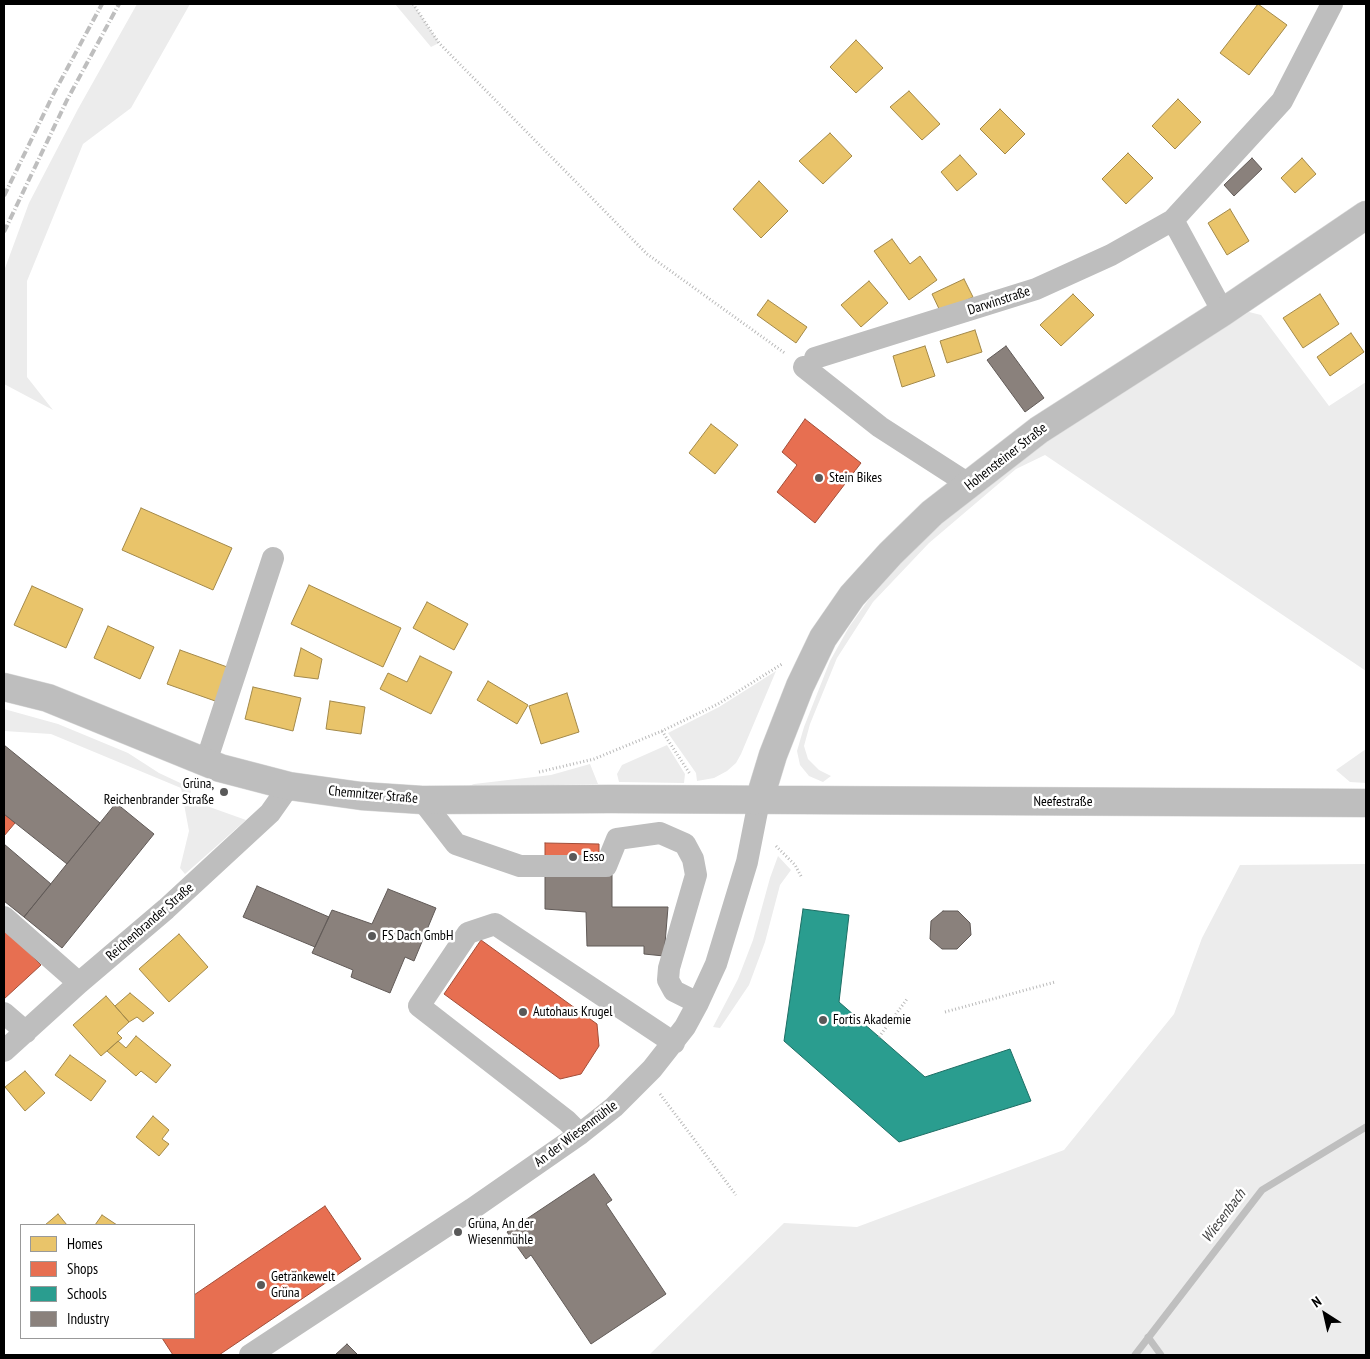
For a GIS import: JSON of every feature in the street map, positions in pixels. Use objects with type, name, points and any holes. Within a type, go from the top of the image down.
[{"type":"main road","name":"Hohensteiner Straße","points":[[759,801],[773,755],[800,686],[823,638],[852,596],[890,554],[932,513],[1038,430],[1223,312],[1366,215]]},
{"type":"main road","name":"Chemnitzer Straße","points":[[4,687],[48,698],[206,762],[242,774],[289,786],[361,796],[422,800],[610,799],[759,801]]},
{"type":"main road","name":"Neefestraße","points":[[759,801],[1366,803]]},
{"type":"street","name":"Darwinstraße","points":[[809,362],[1036,289],[1111,255],[1173,220],[1282,101],[1332,4]]},
{"type":"street","points":[[1173,220],[1223,312]]},
{"type":"street","points":[[809,362],[880,427],[970,484]]},
{"type":"street","points":[[206,762],[273,558]]},
{"type":"street","name":"Reichenbrander Straße","points":[[4,1051],[166,909],[270,814],[289,786]]},
{"type":"street","points":[[422,800],[456,844],[520,866],[606,866],[618,839],[660,833],[685,844],[693,859],[696,876],[669,968],[668,980],[674,991],[698,1003]]},
{"type":"street","name":"An der Wiesenmühle","points":[[250,1355],[472,1209],[580,1134],[614,1107],[644,1077],[674,1043],[685,1027],[716,964],[747,862],[759,801]]},
{"type":"street","points":[[4,917],[79,984]]},
{"type":"street","points":[[580,1134],[419,1006],[468,933],[495,924],[674,1043]]},
{"type":"street","points":[[4,1014],[26,1032]]},
{"type":"path","points":[[413,4],[439,43],[647,254],[809,362]]},
{"type":"path","points":[[538,772],[594,759],[662,731],[718,704],[785,662]]},
{"type":"path","points":[[662,731],[690,774],[690,782]]},
{"type":"path","points":[[776,846],[795,865],[802,878]]},
{"type":"path","points":[[945,1012],[1055,982]]},
{"type":"path","points":[[879,1037],[907,999]]},
{"type":"path","points":[[644,1077],[662,1095],[736,1195]]},
{"type":"shaded area","points":[[137,4],[190,4],[131,108],[83,144],[27,281],[27,377],[53,410],[4,384],[4,271],[29,203],[78,109]]},
{"type":"shaded area","points":[[395,4],[413,4],[439,43],[431,47]]},
{"type":"shaded area","points":[[1249,312],[1261,315],[1329,406],[1366,382],[1366,671],[1045,455],[1016,469],[929,543],[873,602],[837,658],[810,724],[804,746],[808,759],[819,770],[831,776],[823,782],[809,776],[800,765],[797,751],[804,727],[830,661],[849,627],[869,599],[898,565],[928,534],[1031,450]]},
{"type":"shaded area","points":[[776,671],[736,763],[727,771],[714,778],[697,781],[696,773],[668,733],[719,707]]},
{"type":"shaded area","points":[[4,709],[58,724],[128,753],[159,773],[191,788],[190,800],[246,820],[185,874],[180,868],[189,831],[181,788],[51,734],[4,731]]},
{"type":"shaded area","points":[[667,745],[685,774],[684,783],[619,782],[617,774],[622,765]]},
{"type":"shaded area","points":[[1366,749],[1366,783],[1350,782],[1336,770]]},
{"type":"shaded area","points":[[590,764],[598,784],[466,787],[474,784],[551,775]]},
{"type":"shaded area","points":[[778,856],[791,870],[780,885],[765,942],[749,985],[720,1028],[713,1027],[738,979],[753,940]]},
{"type":"shaded area","points":[[1366,864],[1366,1355],[649,1355],[784,1223],[857,1227],[1064,1150],[1174,1014],[1202,938],[1240,865]]},
{"type":"building: Homes","points":[[1258,4],[1287,25],[1249,75],[1220,53]]},
{"type":"building: Homes","points":[[856,40],[883,68],[856,93],[830,67]]},
{"type":"building: Homes","points":[[909,91],[940,124],[922,140],[890,107]]},
{"type":"building: Homes","points":[[1178,99],[1201,122],[1175,149],[1152,126]]},
{"type":"building: Homes","points":[[1000,109],[1025,134],[1005,154],[980,129]]},
{"type":"building: Homes","points":[[830,133],[852,156],[823,184],[799,161]]},
{"type":"building: Homes","points":[[1128,153],[1153,178],[1126,204],[1102,179]]},
{"type":"building: Homes","points":[[960,155],[977,174],[957,191],[941,172]]},
{"type":"building: Homes","points":[[1302,158],[1316,174],[1295,193],[1281,178]]},
{"type":"building: Homes","points":[[759,181],[788,211],[761,238],[733,209]]},
{"type":"building: Homes","points":[[1230,209],[1249,241],[1227,255],[1208,223]]},
{"type":"building: Homes","points":[[892,239],[910,264],[920,256],[937,280],[909,300],[874,251]]},
{"type":"building: Homes","points":[[964,279],[973,297],[941,313],[932,294]]},
{"type":"building: Homes","points":[[869,281],[888,303],[861,327],[841,305]]},
{"type":"building: Homes","points":[[1073,294],[1094,315],[1061,346],[1040,325]]},
{"type":"building: Homes","points":[[1320,294],[1339,324],[1303,348],[1283,318]]},
{"type":"building: Homes","points":[[768,300],[807,327],[796,343],[757,315]]},
{"type":"building: Homes","points":[[975,330],[982,352],[947,363],[940,341]]},
{"type":"building: Homes","points":[[1351,333],[1364,352],[1330,376],[1317,357]]},
{"type":"building: Homes","points":[[925,346],[935,376],[902,387],[893,356]]},
{"type":"building: Homes","points":[[711,424],[738,445],[715,474],[689,453]]},
{"type":"building: Homes","points":[[141,508],[232,548],[213,590],[122,550]]},
{"type":"building: Homes","points":[[309,585],[401,628],[383,667],[291,624]]},
{"type":"building: Homes","points":[[32,586],[83,609],[66,648],[14,625]]},
{"type":"building: Homes","points":[[427,602],[468,624],[454,650],[413,628]]},
{"type":"building: Homes","points":[[108,626],[154,647],[140,679],[94,658]]},
{"type":"building: Homes","points":[[301,648],[322,659],[318,679],[294,676]]},
{"type":"building: Homes","points":[[180,650],[230,668],[218,702],[167,684]]},
{"type":"building: Homes","points":[[420,656],[452,672],[431,714],[380,689],[388,673],[407,682]]},
{"type":"building: Homes","points":[[488,681],[528,705],[517,724],[477,700]]},
{"type":"building: Homes","points":[[253,687],[301,698],[293,731],[245,719]]},
{"type":"building: Homes","points":[[567,693],[579,732],[541,744],[529,706]]},
{"type":"building: Homes","points":[[330,701],[365,707],[361,734],[326,729]]},
{"type":"building: Homes","points":[[179,934],[208,967],[169,1002],[139,969]]},
{"type":"building: Homes","points":[[130,993],[154,1013],[143,1022],[137,1017],[129,1022],[115,1006]]},
{"type":"building: Homes","points":[[106,996],[129,1022],[117,1033],[122,1038],[101,1056],[73,1025]]},
{"type":"building: Homes","points":[[136,1036],[171,1065],[156,1083],[141,1071],[136,1076],[107,1051],[118,1041],[126,1048]]},
{"type":"building: Homes","points":[[70,1055],[106,1081],[91,1101],[55,1075]]},
{"type":"building: Homes","points":[[25,1071],[45,1093],[25,1111],[5,1087]]},
{"type":"building: Homes","points":[[153,1116],[169,1130],[162,1139],[169,1144],[159,1156],[136,1137]]},
{"type":"building: Homes","points":[[58,1214],[66,1224],[46,1224]]},
{"type":"building: Homes","points":[[102,1215],[116,1224],[96,1224]]},
{"type":"building: Shops","points":[[805,419],[861,463],[815,523],[777,492],[797,465],[782,452]]},
{"type":"building: Shops","points":[[4,814],[15,823],[4,836]]},
{"type":"building: Shops","points":[[545,843],[599,844],[599,875],[545,874]]},
{"type":"building: Shops","points":[[4,928],[41,965],[4,999]]},
{"type":"building: Shops","points":[[481,940],[597,1024],[599,1046],[581,1074],[560,1079],[444,994]]},
{"type":"building: Shops","points":[[325,1206],[361,1259],[219,1355],[173,1355],[163,1339],[195,1339],[195,1294]]},
{"type":"building: Schools","name":"Fortis Akademie","points":[[803,909],[849,915],[839,1002],[925,1077],[1010,1049],[1031,1101],[899,1142],[784,1041]]},
{"type":"building: Industry","points":[[1252,158],[1262,169],[1234,196],[1224,185]]},
{"type":"building: Industry","points":[[1006,346],[1044,398],[1025,412],[987,360]]},
{"type":"building: Industry","points":[[4,745],[100,823],[67,864],[4,814]]},
{"type":"building: Industry","points":[[116,803],[154,834],[62,948],[24,917]]},
{"type":"building: Industry","points":[[4,844],[51,884],[24,917],[4,901]]},
{"type":"building: Industry","points":[[545,874],[612,875],[612,907],[668,907],[664,956],[644,954],[644,946],[587,946],[586,912],[545,909]]},
{"type":"building: Industry","points":[[257,886],[329,917],[315,947],[243,917]]},
{"type":"building: Industry","name":"FS Dach GmbH","points":[[388,889],[436,908],[414,961],[405,957],[390,993],[351,977],[353,970],[312,953],[332,910],[372,924]]},
{"type":"building: Industry","points":[[943,911],[958,911],[970,923],[971,935],[957,949],[942,949],[930,939],[931,921]]},
{"type":"building: Industry","points":[[594,1174],[612,1200],[606,1204],[666,1294],[591,1344],[531,1255],[526,1259],[507,1232]]},
{"type":"building: Industry","points":[[347,1344],[358,1355],[335,1355]]},
{"type":"waterway","name":"Wiesenbach","points":[[1135,1355],[1262,1190],[1366,1127]]},
{"type":"waterway","points":[[1148,1337],[1161,1355]]},
{"type":"railway","points":[[4,196],[54,93],[102,4]]},
{"type":"railway","points":[[4,232],[67,100],[119,4]]},
{"type":"place","name":"Stein Bikes","points":[[819,478]]},
{"type":"place","name":"Grüna, Reichenbrander Straße","points":[[224,792]]},
{"type":"place","name":"Esso","points":[[573,857]]},
{"type":"place","name":"FS Dach GmbH","points":[[372,936]]},
{"type":"place","name":"Autohaus Krugel","points":[[523,1012]]},
{"type":"place","name":"Fortis Akademie","points":[[823,1020]]},
{"type":"place","name":"Grüna, An der Wiesenmühle","points":[[458,1232]]},
{"type":"place","name":"Getränkewelt Grüna","points":[[261,1285]]}]
